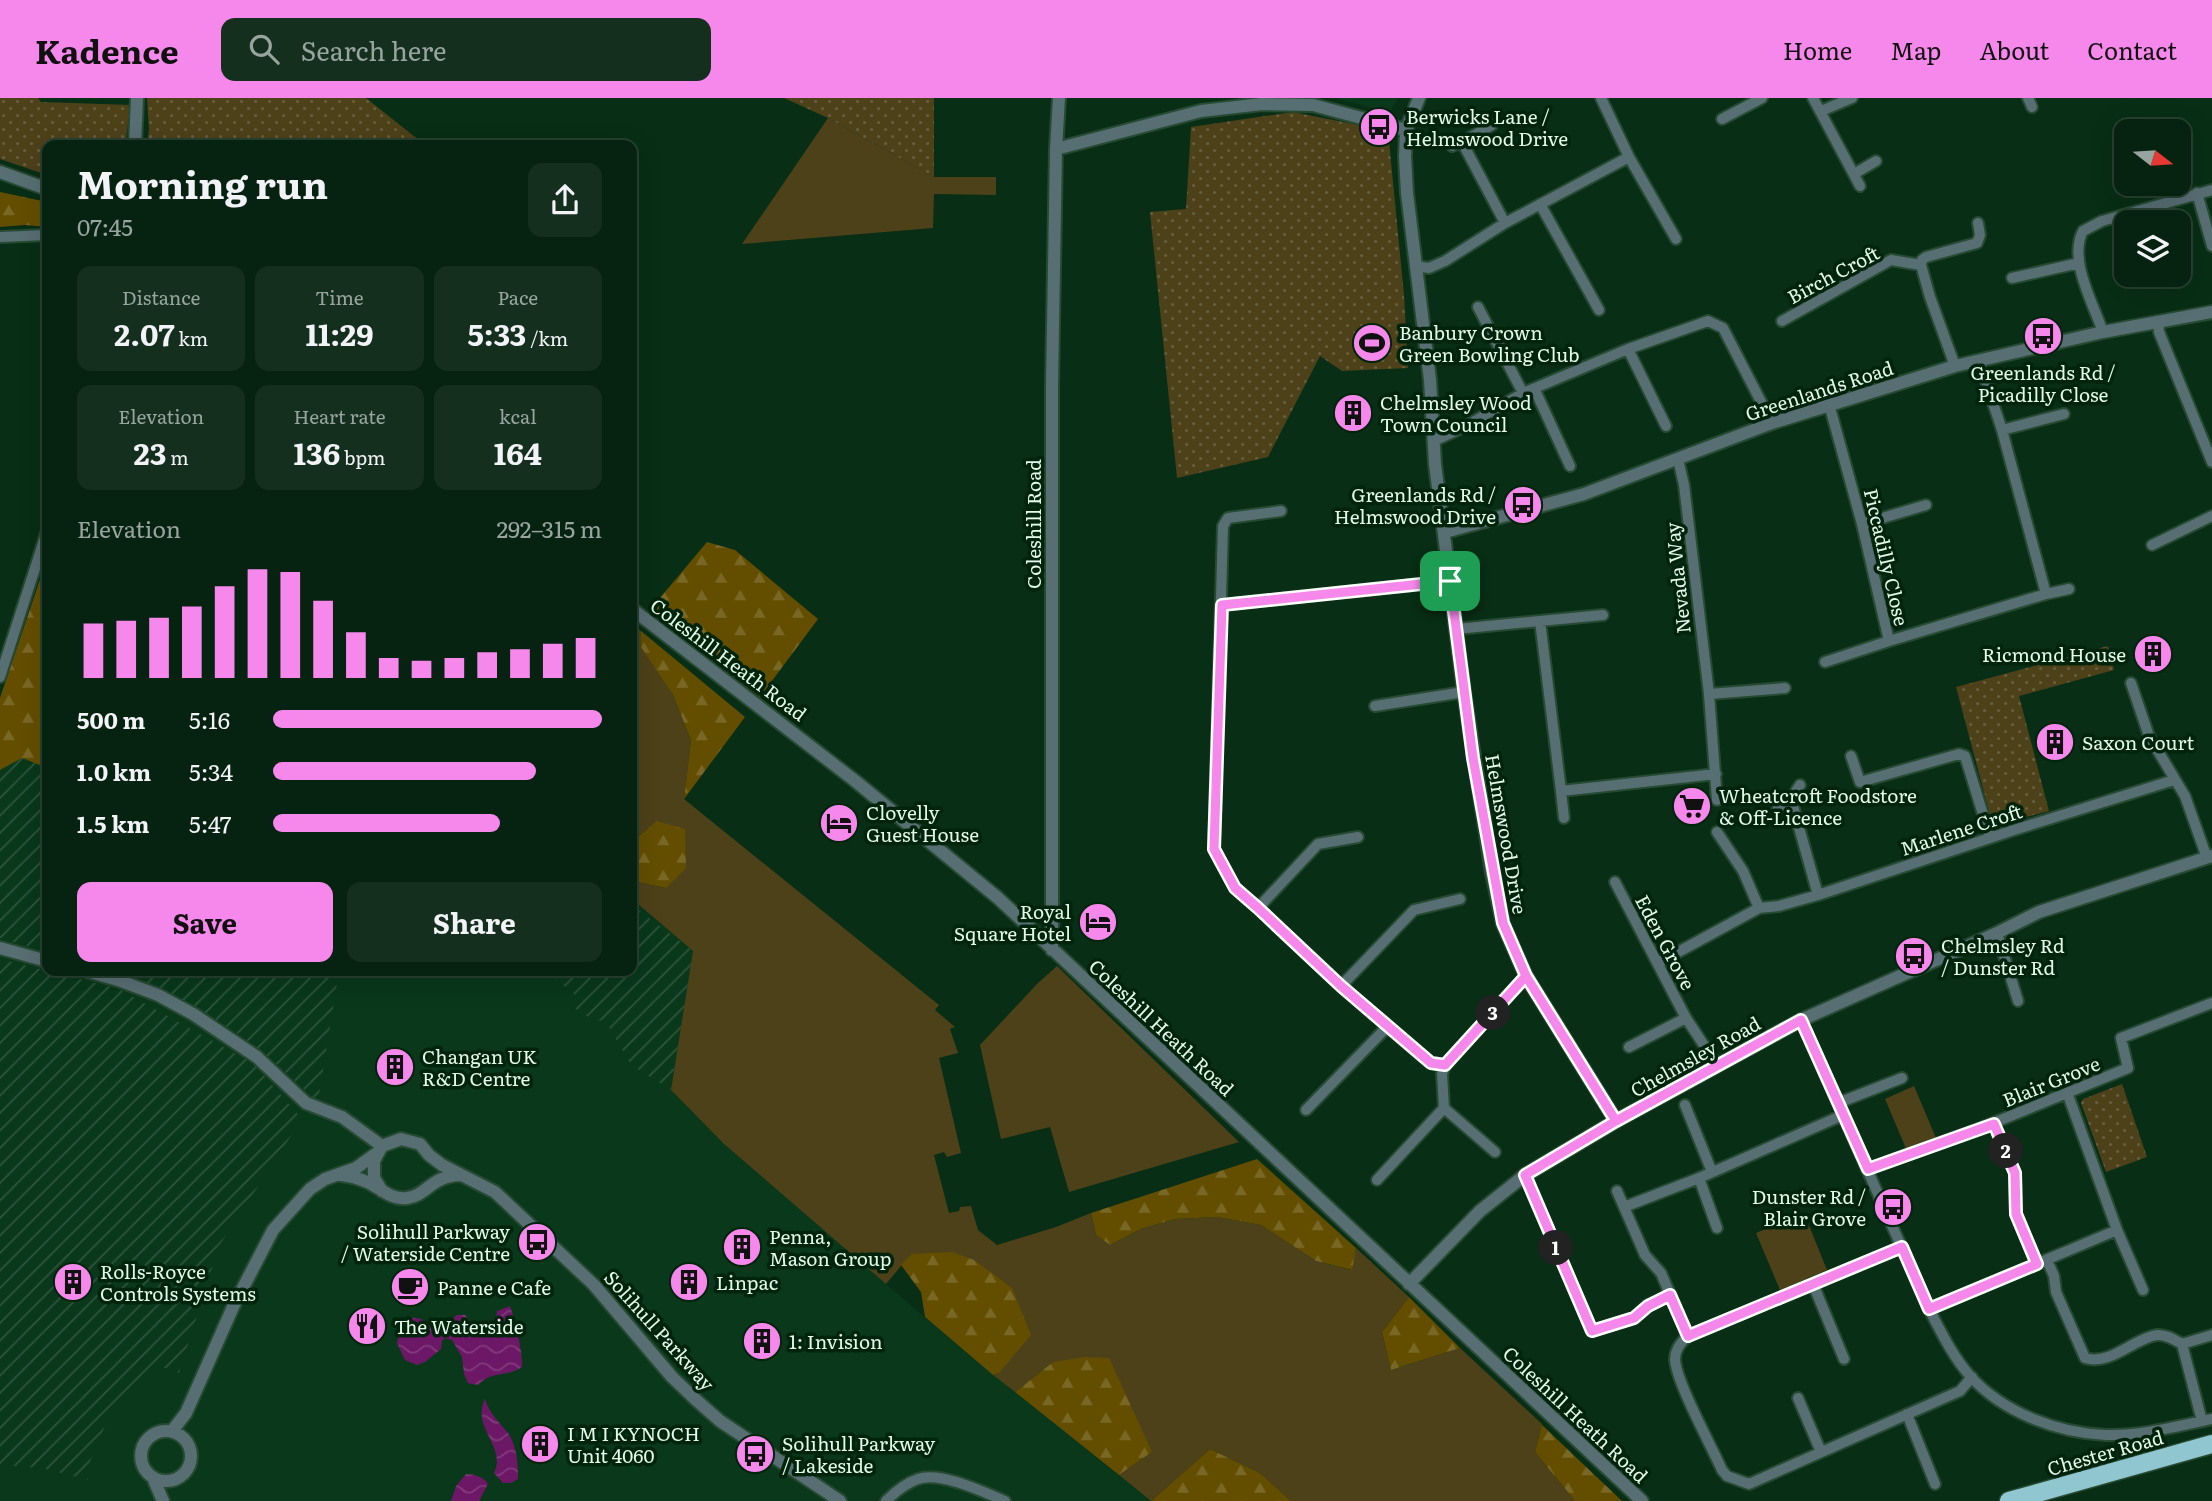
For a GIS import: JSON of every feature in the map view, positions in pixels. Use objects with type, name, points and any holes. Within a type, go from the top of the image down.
[{"type":"highway","name":"Chester Road","points":[[2009,1501],[2212,1444]]},
{"type":"highway","name":"Chester Road","points":[[2042,1501],[2212,1454]]},
{"type":"street","points":[[135,140],[137,98]]},
{"type":"street","name":"Coleshill Road","points":[[1052,950],[1052,412],[1059,98]]},
{"type":"street","points":[[1056,149],[1201,111],[1262,104],[1313,102],[1406,130],[1419,98]]},
{"type":"street","points":[[1601,98],[1629,157],[1676,239]]},
{"type":"street","points":[[1722,119],[1762,98]]},
{"type":"street","points":[[1813,98],[1860,186]]},
{"type":"street","points":[[1821,111],[1852,98]]},
{"type":"street","points":[[1492,125],[1457,144],[1504,223]]},
{"type":"street","name":"Helmswood Drive","points":[[1406,130],[1407,192],[1430,380],[1433,441],[1450,581],[1473,758],[1503,923],[1526,976],[1616,1121]]},
{"type":"street","points":[[1415,266],[1429,268],[1444,261],[1504,223],[1629,157]]},
{"type":"street","points":[[1854,174],[1876,161]]},
{"type":"street","points":[[0,172],[42,187]]},
{"type":"street","points":[[2103,332],[2079,263],[2077,247],[2083,230],[2102,221],[2212,190]]},
{"type":"street","points":[[2196,193],[2212,246]]},
{"type":"street","points":[[1540,204],[1599,310]]},
{"type":"street","points":[[1955,366],[1921,265],[1926,257],[1977,243],[1980,235],[1978,223]]},
{"type":"street","points":[[0,237],[27,232],[42,234]]},
{"type":"street","name":"Birch Croft","points":[[1782,321],[1891,260],[1921,265]]},
{"type":"street","points":[[2012,278],[2079,263]]},
{"type":"street","points":[[1478,307],[1522,393]]},
{"type":"street","name":"Greenlands Road","points":[[1445,532],[1584,494],[1829,404],[1955,366],[2103,332],[2212,312]]},
{"type":"street","points":[[1433,441],[1522,393],[1535,390],[1628,349],[1708,321],[1723,328],[1772,424]]},
{"type":"street","points":[[2158,321],[2160,332],[2211,457]]},
{"type":"street","points":[[1628,349],[1666,426]]},
{"type":"street","points":[[1979,361],[2002,430],[2046,594]]},
{"type":"street","points":[[1535,390],[1570,466]]},
{"type":"street","name":"Piccadilly Close","points":[[1829,404],[1862,524],[1888,641],[2046,594],[2069,590]]},
{"type":"street","points":[[2002,430],[2064,414]]},
{"type":"street","name":"Nevada Way","points":[[1678,459],[1684,485],[1709,694],[1717,800]]},
{"type":"street","points":[[1862,524],[1926,505]]},
{"type":"street","points":[[1281,511],[1228,517],[1224,523],[1214,849],[1235,888],[1387,1027],[1431,1063],[1445,1065]]},
{"type":"street","points":[[2152,545],[2212,516]]},
{"type":"street","points":[[0,677],[42,547]]},
{"type":"street","points":[[1222,605],[1450,581]]},
{"type":"street","name":"Coleshill Heath Road","points":[[637,613],[941,849],[999,898],[1642,1501]]},
{"type":"street","points":[[1456,629],[1602,615]]},
{"type":"street","points":[[1541,621],[1564,818]]},
{"type":"street","points":[[1825,662],[1888,641]]},
{"type":"street","points":[[2130,683],[2148,736],[2185,796],[2209,857]]},
{"type":"street","points":[[1709,694],[1785,688]]},
{"type":"street","points":[[1375,706],[1464,692]]},
{"type":"street","points":[[1852,756],[1862,787],[1959,754],[1965,756],[1990,837]]},
{"type":"street","points":[[1561,791],[1716,774]]},
{"type":"street","name":"Marlene Croft","points":[[1658,963],[1759,908],[1779,906],[1818,895],[1990,837],[2174,780]]},
{"type":"street","points":[[1778,807],[1791,799],[1800,785]]},
{"type":"street","points":[[1791,799],[1818,895]]},
{"type":"street","points":[[1717,832],[1742,872],[1759,908]]},
{"type":"street","points":[[1258,908],[1318,844],[1358,837]]},
{"type":"street","name":"Chelmsley Road","points":[[1409,1284],[1480,1211],[1525,1175],[1616,1121],[1801,1020],[2039,912],[2209,857]]},
{"type":"street","name":"Eden Grove","points":[[1615,883],[1686,1018],[1717,1065]]},
{"type":"street","points":[[1341,986],[1414,910],[1460,899]]},
{"type":"street","points":[[1997,933],[2018,1001]]},
{"type":"street","points":[[0,948],[42,960]]},
{"type":"street","points":[[104,976],[158,995],[192,1014],[257,1057],[306,1103],[342,1117],[380,1149]]},
{"type":"street","points":[[1494,1152],[1444,1108],[1442,1074],[1445,1065],[1526,976]]},
{"type":"street","name":"Blair Grove","points":[[1868,1169],[1994,1124],[2128,1068],[2121,1038],[2212,1003]]},
{"type":"street","name":"Eden Grove","points":[[1629,1047],[1686,1018]]},
{"type":"street","points":[[1801,1020],[1929,1309],[1949,1347],[1972,1377],[1999,1400],[2028,1417],[2075,1431],[2106,1435],[2142,1433],[2207,1420],[2182,1344],[2171,1337],[2157,1335],[2098,1360],[2085,1358],[2056,1292],[2054,1276],[2042,1262],[2016,1214],[2015,1173],[1994,1124]]},
{"type":"street","points":[[1306,1110],[1387,1027]]},
{"type":"street","points":[[1838,1103],[1902,1079]]},
{"type":"street","points":[[2068,1094],[2117,1230],[2143,1290]]},
{"type":"street","points":[[1685,1105],[1712,1172]]},
{"type":"street","points":[[1377,1180],[1444,1108]]},
{"type":"street","points":[[1623,1207],[1699,1178],[1843,1115]]},
{"type":"street","points":[[178,1434],[233,1307],[273,1230],[310,1188],[356,1168],[392,1141],[411,1140],[419,1144],[429,1156],[432,1170],[423,1190]]},
{"type":"street","points":[[380,1149],[372,1169],[382,1191]]},
{"type":"street","name":"Solihull Parkway","points":[[429,1156],[461,1175],[478,1181],[525,1218],[594,1285],[672,1377],[712,1413],[840,1501]]},
{"type":"street","points":[[339,1174],[370,1182],[382,1191],[400,1198],[415,1196],[446,1175],[461,1175]]},
{"type":"street","points":[[1525,1175],[1592,1331],[1634,1318],[1648,1306],[1670,1295]]},
{"type":"street","points":[[1699,1178],[1717,1228]]},
{"type":"street","points":[[1617,1191],[1645,1255],[1661,1273],[1688,1336]]},
{"type":"street","points":[[1929,1309],[2117,1230]]},
{"type":"street","points":[[1902,1247],[1688,1336],[1677,1348],[1675,1358],[1679,1376],[1722,1470],[1727,1476],[1749,1484],[1960,1391],[1972,1377]]},
{"type":"street","points":[[1813,1284],[1844,1359]]},
{"type":"street","points":[[2182,1344],[2212,1335]]},
{"type":"street","points":[[1798,1398],[1821,1452]]},
{"type":"street","points":[[1907,1414],[1935,1484]]},
{"type":"street","points":[[153,1478],[162,1481],[175,1479],[186,1472],[191,1461],[190,1447],[178,1434],[158,1431],[151,1435],[142,1449],[143,1466],[165,1501]]},
{"type":"street","points":[[886,1501],[903,1487],[927,1477],[960,1484],[1005,1501]]},
{"type":"street","points":[[165,1501],[175,1479]]},
{"type":"shaded area","points":[[0,98],[131,105],[126,140],[42,140],[42,173],[0,159]]},
{"type":"shaded area","points":[[147,98],[366,98],[419,140],[148,140]]},
{"type":"shaded area","points":[[784,98],[934,98],[934,177],[828,118]]},
{"type":"shaded area","points":[[1334,98],[1398,98],[1390,112]]},
{"type":"shaded area","points":[[1293,112],[1388,131],[1404,295],[1408,368],[1342,371],[1320,356],[1268,457],[1177,478],[1150,212],[1186,209],[1191,127]]},
{"type":"shaded area","points":[[828,118],[934,177],[996,177],[996,195],[934,194],[933,228],[742,244]]},
{"type":"shaded area","points":[[42,574],[42,976],[637,976],[637,903],[693,951],[671,1090],[724,1144],[971,1357],[1151,1501],[0,1501],[0,698]]},
{"type":"shaded area","points":[[42,574],[42,951],[0,938],[0,698]]},
{"type":"shaded area","points":[[637,628],[641,631],[642,647],[673,695],[691,740],[684,799],[939,1005],[935,1010],[955,1027],[950,1029],[958,1053],[939,1058],[961,1153],[947,1157],[944,1152],[934,1155],[949,1213],[959,1211],[960,1207],[971,1206],[978,1230],[997,1245],[1091,1213],[1096,1235],[1110,1245],[1141,1229],[1175,1219],[1217,1217],[1261,1225],[1316,1261],[1351,1270],[1356,1248],[1409,1297],[1382,1332],[1391,1370],[1460,1348],[1542,1424],[1535,1452],[1575,1501],[1291,1501],[1260,1473],[1210,1449],[1151,1501],[1119,1475],[1152,1452],[1053,1362],[1015,1392],[993,1375],[999,1373],[911,1254],[886,1284],[724,1144],[671,1090],[693,951],[637,903],[637,882],[666,888],[656,821],[637,838]]},
{"type":"shaded area","points":[[2108,646],[2114,670],[2019,696],[2049,811],[1993,826],[1956,687]]},
{"type":"shaded area","points":[[637,909],[693,951],[671,1090],[631,1065],[605,1020],[594,1021],[573,1007],[575,995],[552,976],[637,976]]},
{"type":"shaded area","name":"Rolls-Royce Controls Systems","points":[[0,959],[42,970],[42,976],[67,976],[119,989],[254,1064],[302,1119],[219,1246],[179,1373],[162,1367],[112,1409],[89,1464],[88,1480],[42,1468],[0,1465]]},
{"type":"shaded area","points":[[1057,966],[1239,1142],[1069,1192],[1050,1127],[1001,1139],[980,1045]]},
{"type":"shaded area","points":[[130,976],[338,976],[318,1102],[240,1035],[195,1007]]},
{"type":"shaded area","points":[[2122,1084],[2147,1157],[2106,1172],[2081,1103],[2083,1099]]},
{"type":"shaded area","points":[[1914,1086],[1936,1138],[1907,1151],[1885,1099]]},
{"type":"shaded area","points":[[1804,1213],[1827,1270],[1780,1290],[1756,1233]]},
{"type":"green space","points":[[0,192],[42,201],[42,227],[0,227]]},
{"type":"green space","points":[[707,542],[735,550],[818,619],[760,697],[649,611]]},
{"type":"green space","points":[[42,574],[42,766],[22,758],[0,770],[0,698]]},
{"type":"green space","points":[[641,631],[745,717],[684,799],[691,740],[673,695],[641,647]]},
{"type":"green space","points":[[656,821],[685,829],[686,868],[666,888],[637,882],[637,838]]},
{"type":"green space","points":[[1257,1159],[1356,1248],[1352,1270],[1316,1261],[1261,1225],[1217,1217],[1175,1219],[1141,1229],[1110,1245],[1096,1235],[1091,1213]]},
{"type":"green space","points":[[952,1252],[974,1260],[1012,1288],[1031,1335],[999,1373],[993,1375],[925,1317],[921,1292],[901,1265],[911,1254]]},
{"type":"green space","points":[[1409,1297],[1460,1348],[1391,1370],[1382,1332]]},
{"type":"green space","points":[[1085,1357],[1109,1358],[1152,1452],[1119,1475],[1015,1392],[1053,1362]]},
{"type":"green space","points":[[1542,1424],[1622,1501],[1575,1501],[1535,1452]]},
{"type":"green space","points":[[1210,1449],[1260,1473],[1291,1501],[1151,1501]]},
{"type":"water","points":[[510,1306],[522,1367],[489,1377],[478,1385],[468,1383],[462,1357],[452,1340],[445,1338],[441,1349],[417,1365],[405,1360],[397,1343],[402,1321],[414,1318],[423,1320],[441,1335],[445,1333],[447,1322],[457,1315],[465,1315],[478,1328],[494,1333],[497,1311]]},
{"type":"water","points":[[485,1399],[511,1438],[515,1449],[518,1479],[511,1483],[503,1483],[494,1473],[496,1454],[482,1419]]},
{"type":"water","points":[[466,1474],[478,1476],[488,1484],[479,1501],[451,1501],[456,1486]]},
{"type":"place","name":"Berwicks Lane / Helmswood Drive","points":[[1379,127]]},
{"type":"place","name":"Greenlands Rd / Picadilly Close","points":[[2043,336]]},
{"type":"place","name":"Banbury Crown Green Bowling Club","points":[[1372,343]]},
{"type":"place","name":"Chelmsley Wood Town Council","points":[[1353,413]]},
{"type":"place","name":"Greenlands Rd / Helmswood Drive","points":[[1523,505]]},
{"type":"place","name":"Ricmond House","points":[[2153,654]]},
{"type":"place","name":"Saxon Court","points":[[2055,742]]},
{"type":"place","name":"Wheatcroft Foodstore & Off-Licence","points":[[1692,806]]},
{"type":"place","name":"Clovelly Guest House","points":[[839,823]]},
{"type":"place","name":"Royal Square Hotel","points":[[1098,922]]},
{"type":"place","name":"Chelmsley Rd / Dunster Rd","points":[[1914,956]]},
{"type":"place","name":"Changan UK R&D Centre","points":[[395,1067]]},
{"type":"place","name":"Dunster Rd / Blair Grove","points":[[1893,1207]]},
{"type":"place","name":"Solihull Parkway / Waterside Centre","points":[[537,1242]]},
{"type":"place","name":"Penna, Mason Group","points":[[742,1247]]},
{"type":"place","name":"Rolls-Royce Controls Systems","points":[[73,1282]]},
{"type":"place","name":"Linpac","points":[[689,1282]]},
{"type":"place","name":"Panne e Cafe","points":[[410,1287]]},
{"type":"place","name":"The Waterside","points":[[367,1326]]},
{"type":"place","name":"1: Invision","points":[[762,1341]]},
{"type":"place","name":"I M I KYNOCH Unit 4060","points":[[540,1444]]},
{"type":"place","name":"Solihull Parkway / Lakeside","points":[[755,1454]]},
{"type":"route","points":[[1450,581],[1222,605],[1214,849],[1235,888],[1341,986],[1431,1063],[1445,1065],[1526,976],[1568,1043],[1616,1121],[1801,1020],[1868,1169],[1994,1124],[2015,1173],[2014,1206],[2037,1264],[1929,1309],[1902,1247],[1688,1336],[1670,1295],[1648,1306],[1634,1318],[1592,1331],[1525,1175],[1616,1121],[1526,976],[1503,923],[1473,758],[1450,581]]}]
